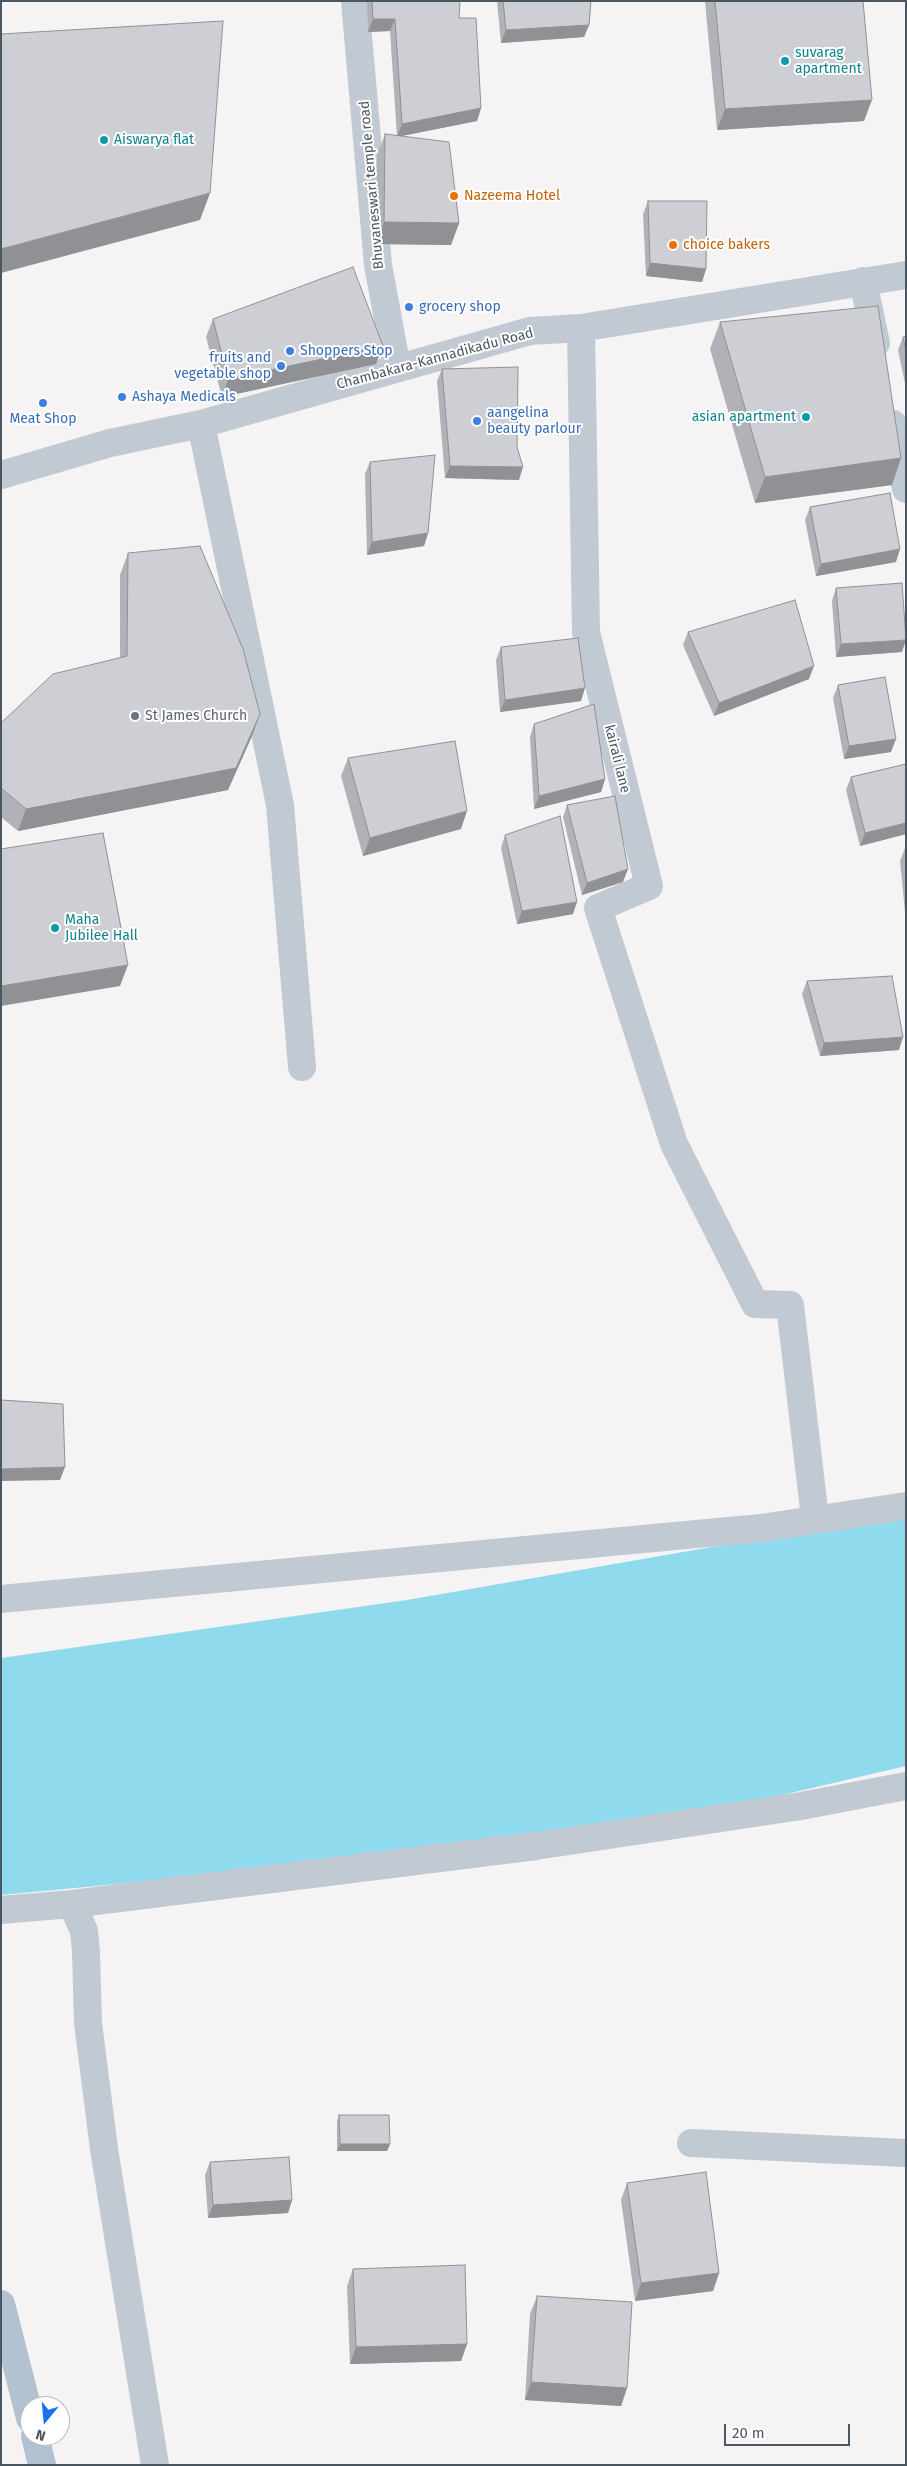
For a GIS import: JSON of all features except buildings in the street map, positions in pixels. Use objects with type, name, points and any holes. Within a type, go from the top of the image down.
[{"type":"main road","points":[[1,2304],[24,2396]]},
{"type":"main road","points":[[37,2446],[42,2465]]},
{"type":"street","name":"Bhuvaneswari temple road","points":[[355,1],[378,265],[397,368]]},
{"type":"street","name":"Chambakara-Kannadikadu Road","points":[[1,475],[110,443],[201,424],[530,331],[581,328],[906,275]]},
{"type":"street","points":[[863,281],[881,366]]},
{"type":"street","name":"kairali lane","points":[[581,328],[586,632],[648,886],[598,908],[674,1144],[755,1304],[790,1305],[815,1518]]},
{"type":"street","points":[[888,404],[906,489]]},
{"type":"street","points":[[201,424],[280,805],[302,1067]]},
{"type":"street","points":[[1,1599],[761,1528],[815,1518],[906,1506]]},
{"type":"street","points":[[1,1910],[72,1904],[536,1846],[801,1806],[906,1786]]},
{"type":"street","points":[[72,1904],[84,1931],[88,2023],[104,2149],[155,2465]]},
{"type":"street","points":[[691,2143],[906,2153]]},
{"type":"water","points":[[906,1516],[906,1766],[778,1796],[508,1842],[287,1868],[1,1895],[1,1658],[407,1600],[781,1535]]},
{"type":"place","name":"suvarag apartment","points":[[785,61]]},
{"type":"place","name":"Aiswarya flat","points":[[104,140]]},
{"type":"place","name":"Nazeema Hotel","points":[[454,196]]},
{"type":"place","name":"choice bakers","points":[[673,245]]},
{"type":"place","name":"grocery shop","points":[[409,307]]},
{"type":"place","name":"Shoppers Stop","points":[[290,351]]},
{"type":"place","name":"fruits and vegetable shop","points":[[281,366]]},
{"type":"place","name":"Ashaya Medicals","points":[[122,397]]},
{"type":"place","name":"Meat Shop","points":[[43,403]]},
{"type":"place","name":"asian apartment","points":[[806,417]]},
{"type":"place","name":"aangelina beauty parlour","points":[[477,421]]},
{"type":"place","name":"St James Church","points":[[135,716]]},
{"type":"place","name":"Maha Jubilee Hall","points":[[55,928]]}]
